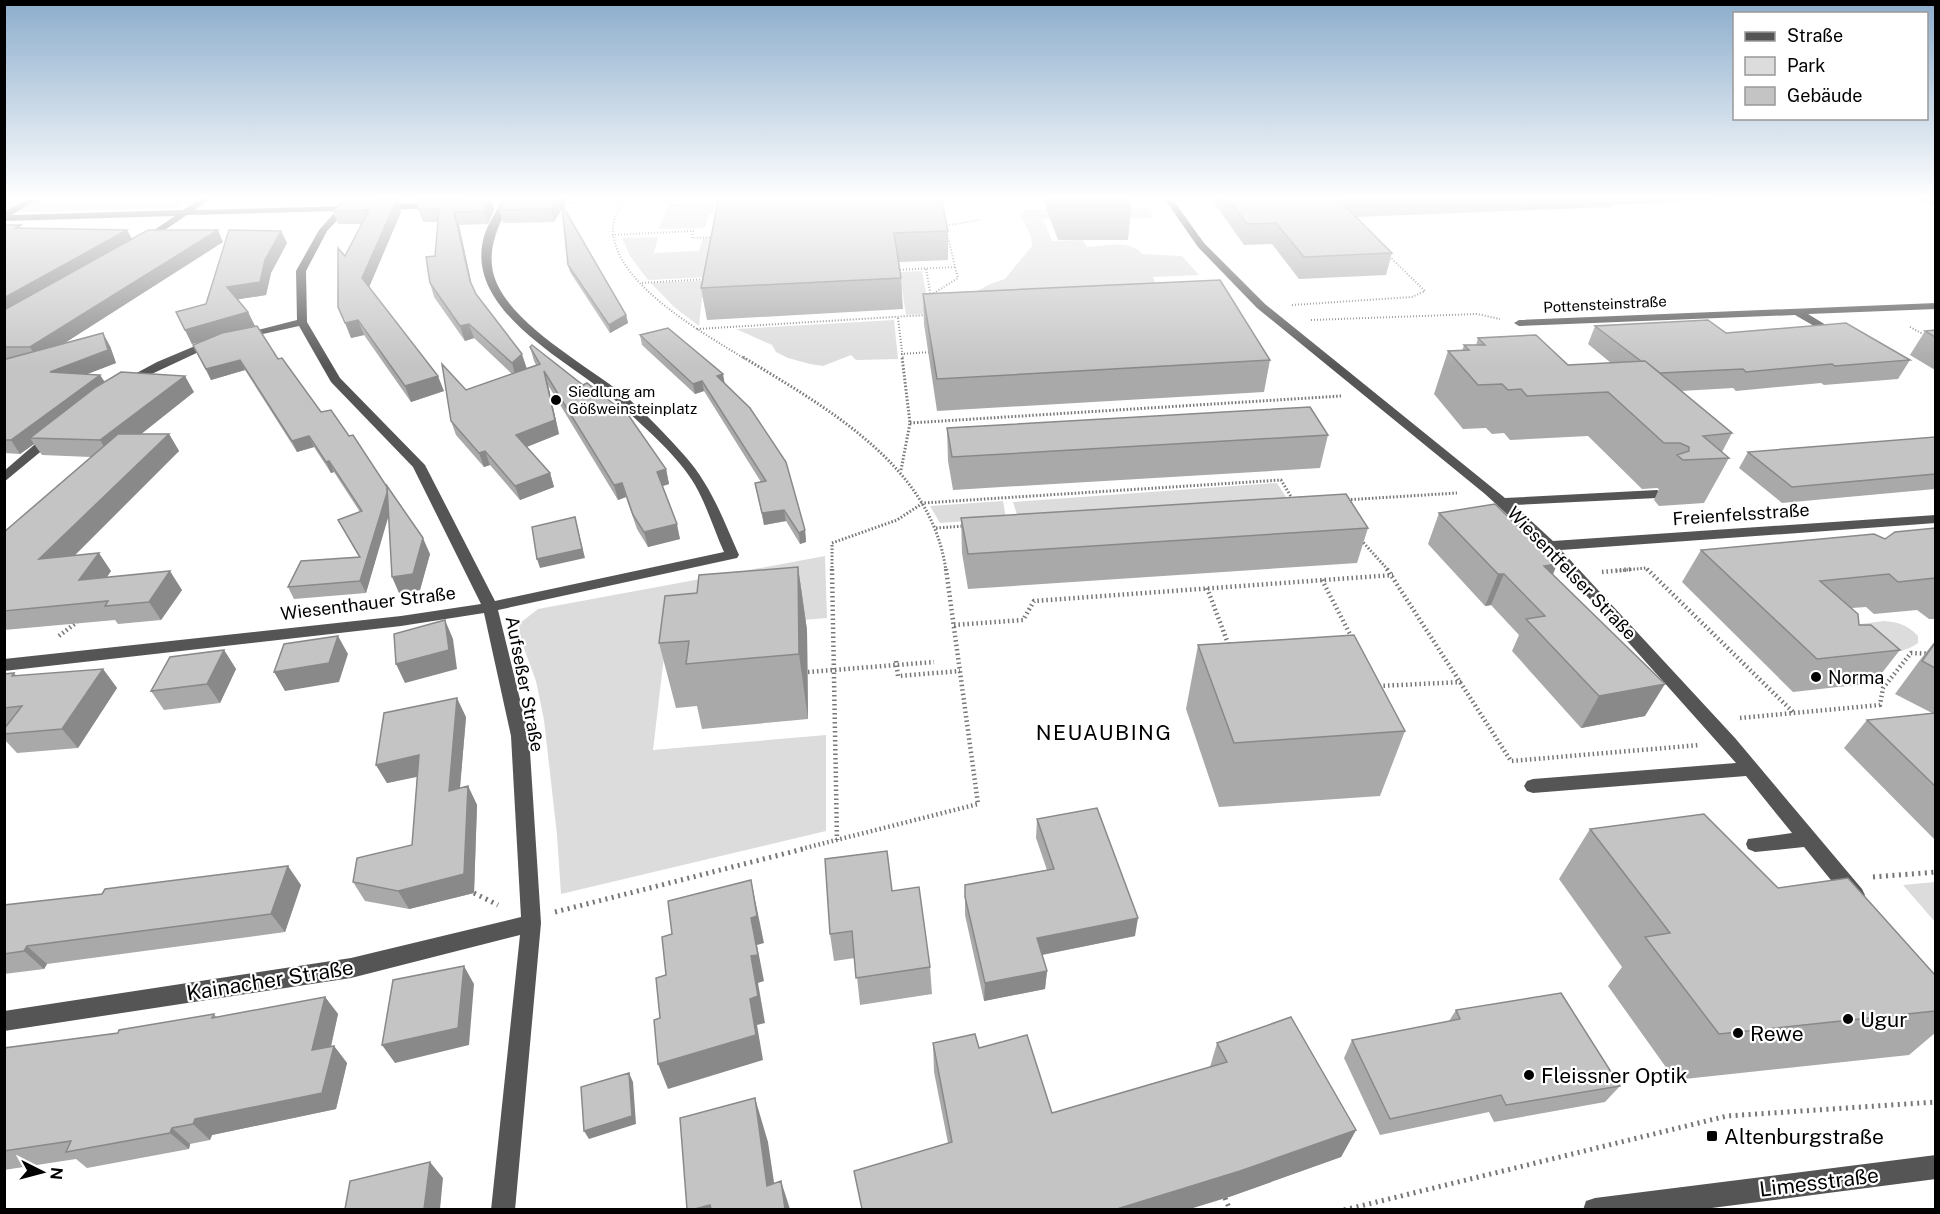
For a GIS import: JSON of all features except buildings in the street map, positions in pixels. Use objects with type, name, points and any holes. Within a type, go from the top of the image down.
[{"type":"street","name":"Aufseßer Straße","points":[[310,254],[301,271],[302,322],[335,380],[419,465],[490,607],[520,736],[531,923],[503,1209]]},
{"type":"street","name":"Wiesenthauer Straße","points":[[4,665],[401,621],[490,607],[732,555],[696,478],[625,402],[524,329],[495,293],[485,254]]},
{"type":"street","name":"Wiesentfelser Straße","points":[[1210,254],[1277,321],[1490,491],[1550,546],[1729,743],[1865,906]]},
{"type":"street","name":"Pottensteinstraße","points":[[1519,323],[1935,306]]},
{"type":"street","points":[[1794,310],[1841,339]]},
{"type":"street","points":[[114,389],[161,364],[214,341],[302,322]]},
{"type":"street","points":[[4,478],[65,424]]},
{"type":"street","points":[[1502,502],[1657,494]]},
{"type":"street","name":"Freienfelsstraße","points":[[1550,546],[1935,519]]},
{"type":"street","points":[[1816,527],[1836,543]]},
{"type":"street","points":[[1533,786],[1751,769]]},
{"type":"street","points":[[1755,844],[1809,839]]},
{"type":"street","name":"Kainacher Straße","points":[[4,1021],[351,968],[531,923]]},
{"type":"street","name":"Limesstraße","points":[[1595,1209],[1935,1167]]},
{"type":"path","points":[[531,923],[563,908],[978,804],[943,545],[923,503],[901,470],[878,449],[827,412],[696,329],[642,283],[620,254]]},
{"type":"path","points":[[931,296],[958,278],[952,254]]},
{"type":"path","points":[[1261,306],[1412,297],[1425,291],[1388,254]]},
{"type":"path","points":[[1382,259],[1392,258]]},
{"type":"path","points":[[890,270],[955,267]]},
{"type":"path","points":[[926,269],[932,303]]},
{"type":"path","points":[[642,283],[712,279]]},
{"type":"path","points":[[696,329],[924,317],[933,311]]},
{"type":"path","name":"Pottensteinstraße","points":[[1277,321],[1477,314],[1519,323]]},
{"type":"path","points":[[898,318],[910,423],[901,470]]},
{"type":"path","points":[[901,354],[937,352]]},
{"type":"path","points":[[910,423],[1371,395]]},
{"type":"path","points":[[837,840],[832,543],[897,520],[923,503],[1281,480],[1295,504],[1283,505]]},
{"type":"path","points":[[1342,509],[1337,501],[1490,491]]},
{"type":"path","points":[[936,528],[972,525]]},
{"type":"path","points":[[1358,535],[1369,552],[1393,575],[1511,761],[1729,743]]},
{"type":"path","points":[[1577,575],[1647,568],[1794,713]]},
{"type":"path","points":[[954,625],[1023,620],[1034,601],[1393,575]]},
{"type":"path","points":[[1322,580],[1355,644]]},
{"type":"path","points":[[1207,588],[1231,652]]},
{"type":"path","points":[[27,663],[80,619]]},
{"type":"path","points":[[1709,721],[1880,705],[1883,688],[1911,653],[1935,654]]},
{"type":"path","points":[[808,672],[896,663],[934,662]]},
{"type":"path","points":[[896,663],[898,676],[960,671]]},
{"type":"path","points":[[1377,686],[1462,681]]},
{"type":"path","points":[[1844,880],[1935,872]]},
{"type":"path","points":[[474,893],[495,904]]},
{"type":"path","points":[[1344,1209],[1601,1149],[1727,1116],[1935,1102]]},
{"type":"path","points":[[1226,1198],[1230,1209]]},
{"type":"green space","points":[[629,254],[808,254],[706,277],[648,280]]},
{"type":"green space","points":[[1026,254],[1182,256],[1199,275],[1153,277],[1157,287],[959,301],[990,284],[1005,279]]},
{"type":"green space","points":[[922,271],[929,309],[922,314],[906,315],[902,289],[702,298],[699,326],[674,307],[651,283]]},
{"type":"green space","points":[[894,320],[898,359],[856,360],[851,355],[823,366],[788,358],[776,352],[772,345],[736,329]]},
{"type":"green space","points":[[1277,483],[1288,500],[1018,518],[1013,502]]},
{"type":"green space","points":[[1003,501],[1006,518],[940,523],[930,506]]},
{"type":"green space","points":[[825,556],[827,618],[667,631],[653,750],[826,735],[826,831],[561,894],[544,720],[536,681],[518,632],[520,623],[538,609]]},
{"type":"green space","points":[[1884,621],[1907,627],[1918,636],[1918,643],[1907,649],[1888,651],[1872,644],[1845,626]]},
{"type":"green space","points":[[1936,882],[1935,922],[1903,885]]},
{"type":"place","name":"Siedlung am Gößweinsteinplatz","points":[[556,400]]},
{"type":"place","name":"Norma","points":[[1816,677]]},
{"type":"place","name":"Ugur","points":[[1848,1019]]},
{"type":"place","name":"Rewe","points":[[1738,1033]]},
{"type":"place","name":"Fleissner Optik","points":[[1529,1075]]},
{"type":"place","name":"Altenburgstraße","points":[[1712,1136]]},
{"type":"district","name":"NEUAUBING","points":[[1104,732]]}]
